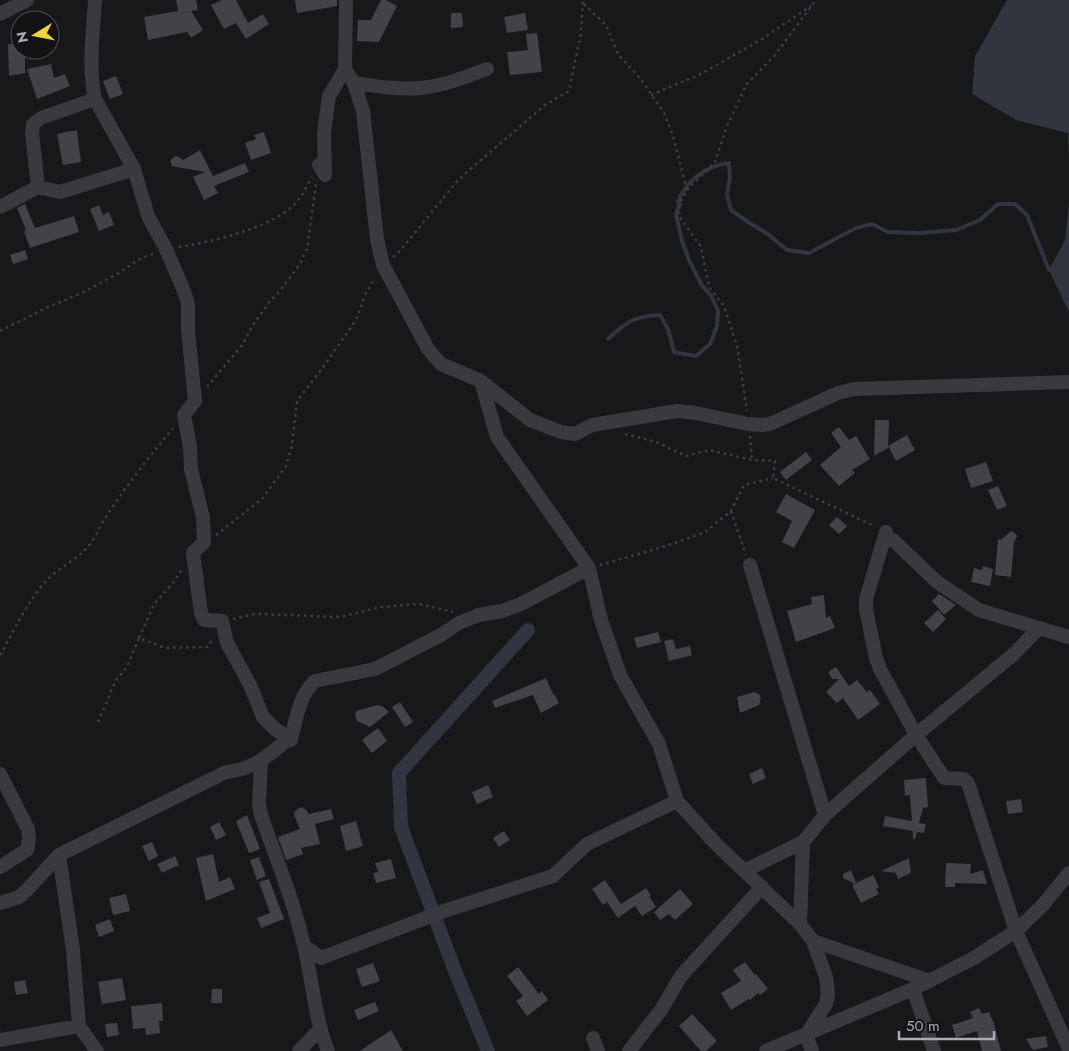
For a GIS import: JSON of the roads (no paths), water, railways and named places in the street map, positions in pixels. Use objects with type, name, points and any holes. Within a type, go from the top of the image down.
[{"type":"street","points":[[0,14],[28,0]]},
{"type":"street","points":[[95,0],[92,64],[95,99],[134,168],[148,216],[166,249],[188,304],[188,336],[195,401],[184,415],[204,530],[204,542],[193,553],[201,613],[204,620],[222,622],[227,643],[250,685],[262,717],[276,730],[290,738]]},
{"type":"street","points":[[346,0],[346,69],[354,82],[363,111],[376,239],[384,265],[428,349],[441,364],[481,381],[530,420],[562,432],[575,434],[592,425],[677,411],[762,425],[770,424],[838,393],[854,389],[1069,382]]},
{"type":"street","points":[[319,165],[325,175],[324,132],[329,96],[346,69]]},
{"type":"street","points":[[354,82],[391,88],[421,88],[439,85],[488,69]]},
{"type":"street","points":[[38,187],[32,133],[33,124],[41,118],[95,99]]},
{"type":"street","points":[[0,206],[38,187],[60,192],[134,168]]},
{"type":"street","points":[[481,381],[497,437],[589,568],[601,620],[620,675],[659,744],[677,801],[712,840],[800,924],[813,941],[826,977],[828,993],[826,1004],[806,1035]]},
{"type":"street","points":[[1069,637],[974,607],[937,582],[893,540],[886,539],[886,532],[869,588],[866,609],[880,669],[916,736],[944,778],[963,779],[968,783],[1016,931],[1069,1049]]},
{"type":"street","points":[[750,565],[825,815]]},
{"type":"street","points":[[0,903],[19,897],[59,855],[226,772],[261,761],[290,738],[291,740],[304,694],[315,681],[370,671],[428,642],[459,623],[479,615],[502,611],[521,604],[589,568]]},
{"type":"street","points":[[744,871],[803,842],[825,815],[1014,654],[1038,628]]},
{"type":"street","points":[[261,761],[260,815],[284,878],[304,946],[320,1030],[328,1051]]},
{"type":"street","points":[[0,774],[28,829],[29,839],[27,850],[0,867]]},
{"type":"street","points":[[304,946],[321,958],[444,911],[552,876],[587,844],[677,801]]},
{"type":"street","points":[[800,924],[803,842]]},
{"type":"street","points":[[59,855],[73,950],[80,1026],[97,1051]]},
{"type":"street","points":[[766,1051],[913,989],[974,958],[1016,931],[1042,906],[1069,873]]},
{"type":"street","points":[[629,1051],[662,1010],[681,976],[762,886]]},
{"type":"street","points":[[813,941],[930,981]]},
{"type":"street","points":[[913,989],[934,1051]]},
{"type":"street","points":[[0,1040],[80,1026]]},
{"type":"street","points":[[299,1051],[320,1030]]},
{"type":"street","points":[[806,1035],[812,1051]]},
{"type":"waterway","points":[[608,339],[631,321],[660,315],[668,329],[674,352],[696,356],[710,344],[717,326],[718,311],[712,297],[701,284],[689,260],[682,241],[676,214],[680,203],[678,202],[686,187],[698,175],[721,164],[729,163],[730,177],[727,195],[731,210],[769,235],[787,250],[809,253],[856,228],[872,224],[888,232],[920,233],[956,230],[980,220],[998,204],[1015,204],[1027,215],[1049,270]]},
{"type":"waterway","points":[[488,1051],[455,971],[401,827],[399,773],[528,630]]}]
